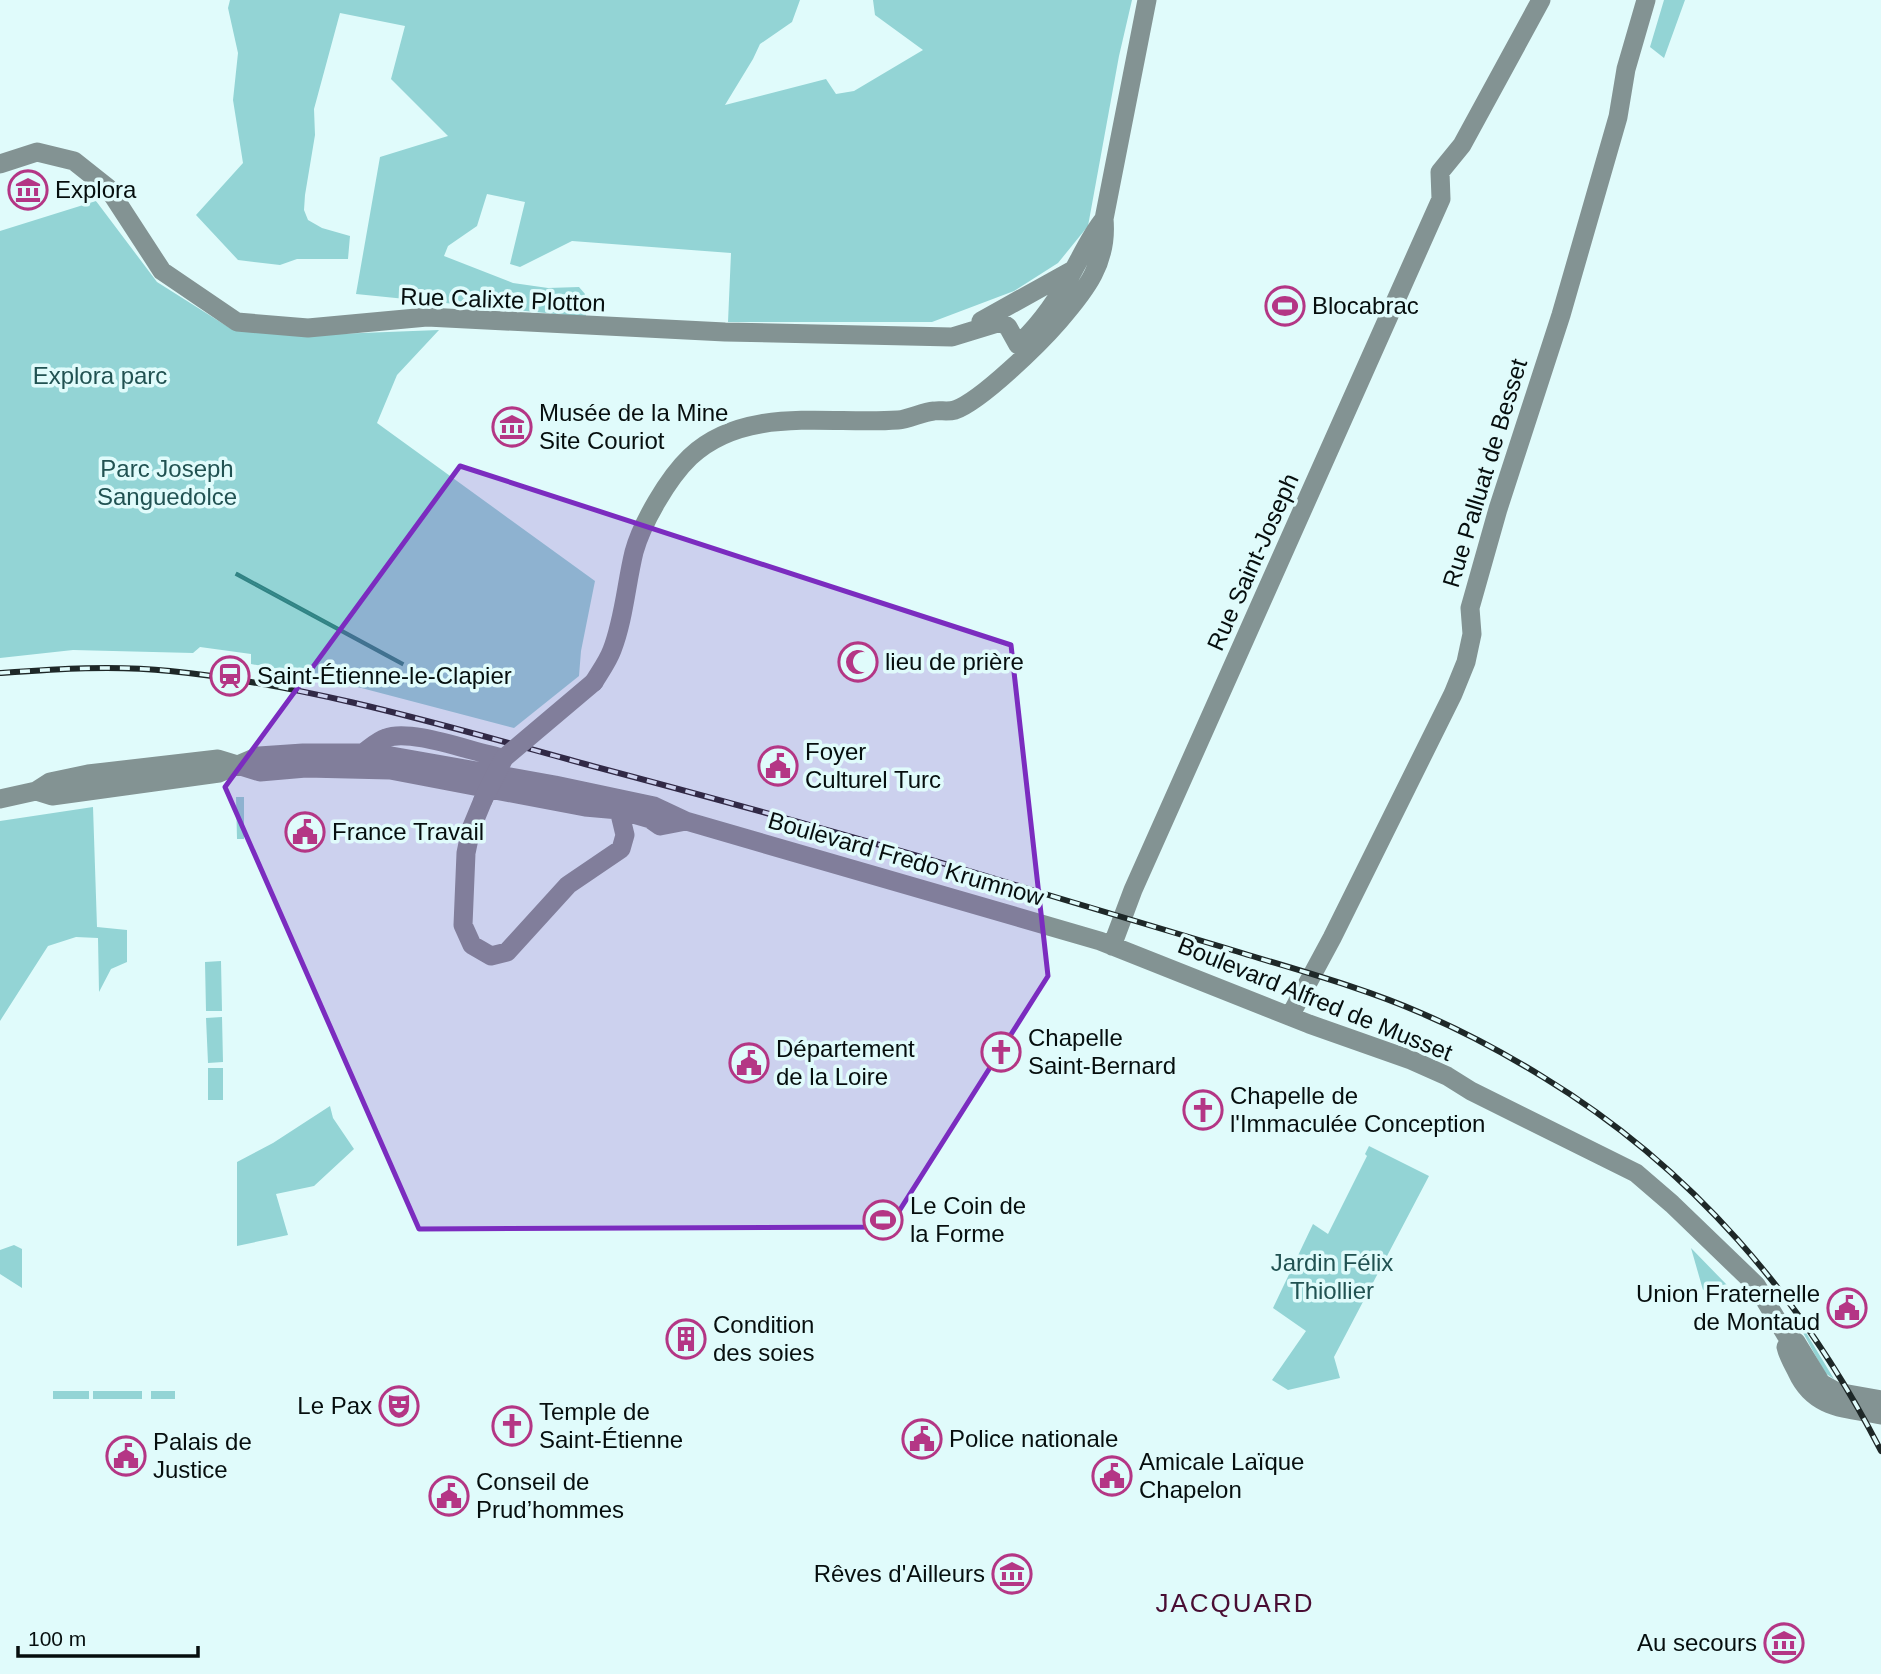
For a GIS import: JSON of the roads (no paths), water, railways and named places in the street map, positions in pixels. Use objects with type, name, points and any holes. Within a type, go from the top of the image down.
[{"type":"main road","points":[[932,411],[953,411],[976,399],[1091,280],[1105,238],[1104,219],[1147,0]]},
{"type":"main road","name":"Rue Saint-Joseph","points":[[1112,946],[1133,890],[1441,199],[1440,172],[1462,145],[1541,0]]},
{"type":"main road","name":"Rue Palluat de Besset","points":[[1290,1016],[1332,938],[1453,694],[1466,662],[1472,634],[1470,608],[1498,509],[1561,315],[1618,117],[1626,69],[1646,0]]},
{"type":"main road","name":"Rue Calixte Plotton","points":[[0,164],[37,152],[74,162],[107,188],[162,271],[237,322],[308,328],[426,317],[725,332],[952,337],[1001,322]]},
{"type":"main road","points":[[619,810],[625,835],[621,849],[568,885],[507,952],[491,956],[472,946],[463,926],[466,853],[495,756],[594,682],[611,653],[635,549],[662,492],[691,456],[719,436],[780,420],[901,420],[932,411],[972,386],[1018,345],[1044,328],[1092,234],[1104,219]]},
{"type":"main road","points":[[952,337],[1074,269]]},
{"type":"main road","points":[[1001,322],[1044,328]]},
{"type":"main road","points":[[1001,322],[1018,345]]},
{"type":"main road","points":[[363,753],[388,737],[408,735],[495,756]]},
{"type":"main road","name":"Boulevard Fredo Krumnow","points":[[236,764],[259,756],[363,753],[395,756],[566,787],[654,806],[686,821],[1112,946]]},
{"type":"main road","points":[[0,799],[36,791],[50,782],[88,774],[218,759],[260,772],[306,768],[390,770],[585,807],[619,810],[650,819],[660,826],[686,821]]},
{"type":"main road","name":"Boulevard Alfred de Musset","points":[[1112,946],[1411,1060],[1636,1174],[1672,1204],[1756,1285],[1786,1335],[1796,1342],[1810,1367],[1828,1389],[1881,1400]]},
{"type":"main road","name":"Boulevard Alfred de Musset","points":[[1786,1335],[1786,1350],[1810,1394],[1832,1405],[1881,1415]]},
{"type":"railway","points":[[0,673],[64,669],[149,669],[275,686],[379,709],[923,857],[1326,978],[1421,1013],[1468,1035],[1543,1077],[1597,1113],[1647,1152],[1694,1195],[1738,1240],[1779,1289],[1816,1341],[1881,1451]]},
{"type":"place","name":"Explora","points":[[28,190]]},
{"type":"place","name":"Blocabrac","points":[[1285,306]]},
{"type":"place","name":"Musée de la Mine Site Couriot","points":[[512,427]]},
{"type":"place","name":"lieu de prière","points":[[858,662]]},
{"type":"place","name":"Saint-Étienne-le-Clapier","points":[[230,676]]},
{"type":"place","name":"Foyer Culturel Turc","points":[[778,766]]},
{"type":"place","name":"France Travail","points":[[305,832]]},
{"type":"place","name":"Chapelle Saint-Bernard","points":[[1001,1052]]},
{"type":"place","name":"Département de la Loire","points":[[749,1063]]},
{"type":"place","name":"Chapelle de l'Immaculée Conception","points":[[1203,1110]]},
{"type":"place","name":"Le Coin de la Forme","points":[[883,1220]]},
{"type":"place","name":"Union Fraternelle de Montaud","points":[[1847,1308]]},
{"type":"place","name":"Condition des soies","points":[[686,1339]]},
{"type":"place","name":"Le Pax","points":[[399,1406]]},
{"type":"place","name":"Temple de Saint-Étienne","points":[[512,1426]]},
{"type":"place","name":"Police nationale","points":[[922,1439]]},
{"type":"place","name":"Palais de Justice","points":[[126,1456]]},
{"type":"place","name":"Amicale Laïque Chapelon","points":[[1112,1476]]},
{"type":"place","name":"Conseil de Prud’hommes","points":[[449,1496]]},
{"type":"place","name":"Rêves d'Ailleurs","points":[[1012,1574]]},
{"type":"place","name":"Au secours","points":[[1784,1643]]},
{"type":"district","name":"JACQUARD","points":[[1235,1603]]},
{"type":"park label","name":"Explora parc","points":[[100,376]]},
{"type":"park label","name":"Parc Joseph Sanguedolce","points":[[167,483]]},
{"type":"park label","name":"Jardin Félix Thiollier","points":[[1332,1277]]}]
